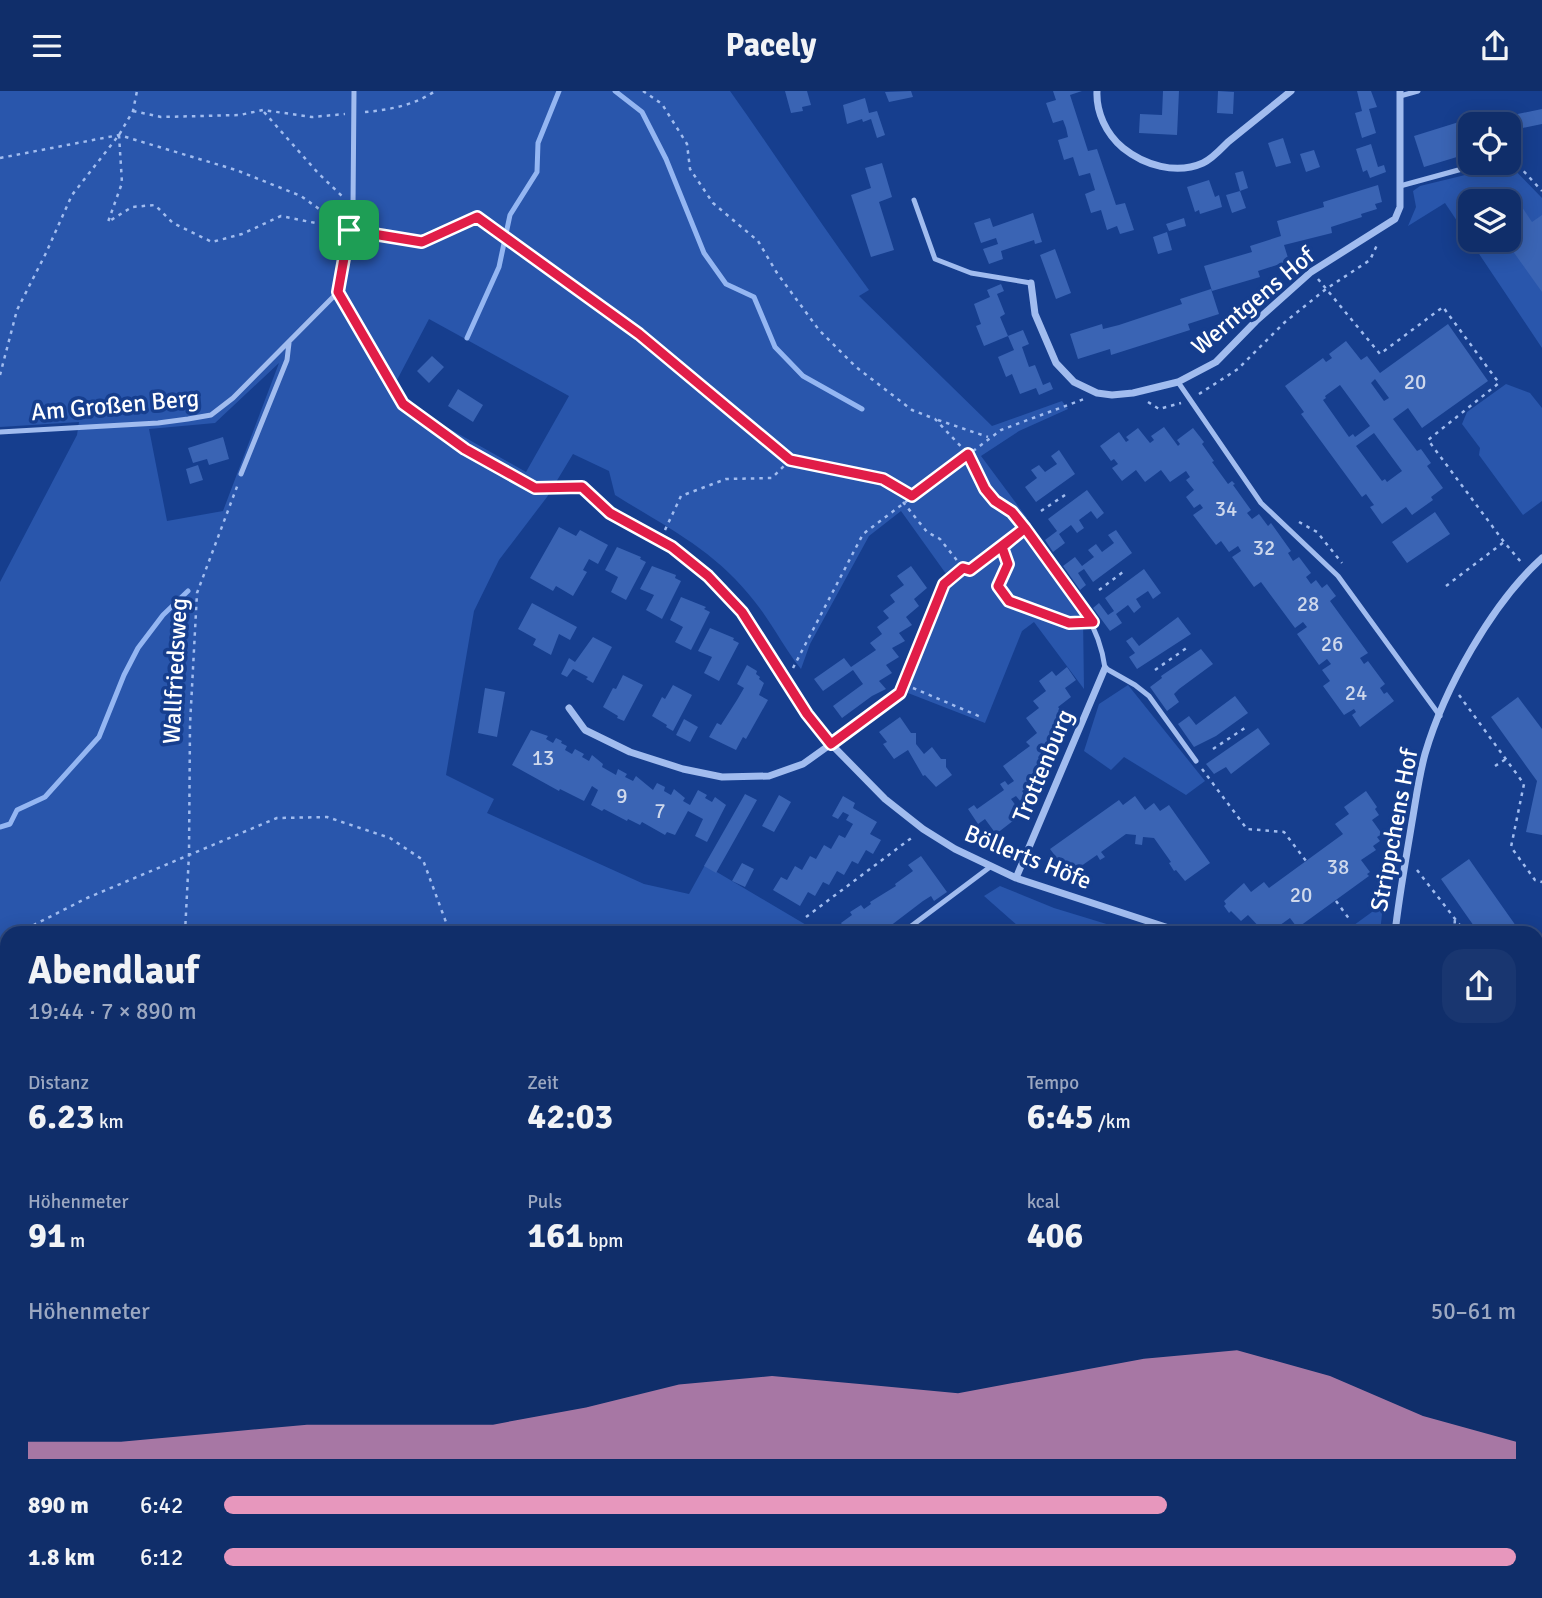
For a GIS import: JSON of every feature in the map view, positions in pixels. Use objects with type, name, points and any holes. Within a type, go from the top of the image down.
[{"type":"street","points":[[1097,91],[1096,101],[1103,124],[1115,141],[1134,157],[1156,166],[1178,168],[1203,163],[1291,91]]},
{"type":"street","points":[[1385,227],[1395,219],[1400,207],[1400,93]]},
{"type":"street","name":"Werntgens Hof","points":[[1097,393],[1133,393],[1178,381],[1216,362],[1256,321],[1311,272],[1385,227]]},
{"type":"street","points":[[1031,283],[1035,314],[1056,363],[1074,382],[1097,393]]},
{"type":"street","name":"Böllerts Höfe","points":[[582,487],[610,513],[672,547],[708,576],[742,612],[807,714],[831,744],[885,799],[923,829],[1016,879],[1162,926]]},
{"type":"street","name":"Strippchens Hof","points":[[1396,926],[1420,774],[1440,716],[1453,686],[1491,617],[1528,570],[1542,558]]},
{"type":"street","name":"Trottenburg","points":[[1016,879],[1105,668]]},
{"type":"street","points":[[569,708],[585,730],[630,752],[683,769],[722,777],[769,776],[803,764],[831,744]]},
{"type":"lane","points":[[354,91],[353,206],[338,292],[403,404]]},
{"type":"lane","points":[[1400,93],[1418,91]]},
{"type":"lane","points":[[1400,186],[1458,170]]},
{"type":"lane","points":[[914,200],[935,259],[971,273],[1031,283]]},
{"type":"lane","name":"Am Großen Berg","points":[[0,432],[158,423],[211,415],[233,398],[338,292]]},
{"type":"lane","points":[[241,474],[287,360],[289,343]]},
{"type":"lane","points":[[1178,381],[1261,503],[1338,576],[1440,716]]},
{"type":"lane","points":[[1025,528],[1093,622],[1102,646],[1105,668],[1135,685],[1149,697],[1196,761]]},
{"type":"lane","points":[[831,744],[900,693],[944,584]]},
{"type":"lane","points":[[911,926],[990,867]]},
{"type":"path","points":[[0,376],[17,310],[47,253],[72,195],[119,135],[133,111],[136,91]]},
{"type":"path","points":[[133,111],[161,117],[240,115],[262,110],[312,117],[388,111],[435,91]]},
{"type":"path","points":[[643,91],[662,104],[687,144],[690,169],[713,203],[758,241],[819,330],[856,367],[912,410],[990,438]]},
{"type":"path","points":[[262,110],[318,173],[353,206]]},
{"type":"path","points":[[119,135],[122,183],[108,222],[132,207],[155,205],[173,223],[212,242],[242,234],[281,216],[422,242],[477,217],[639,334],[790,460],[883,479],[912,496]]},
{"type":"path","points":[[0,159],[119,135],[236,170],[301,196],[349,230]]},
{"type":"path","points":[[1521,169],[1542,191]]},
{"type":"path","points":[[1133,393],[1159,409],[1190,399],[1238,369],[1285,322],[1326,289],[1370,260],[1385,227]]},
{"type":"path","points":[[1311,272],[1380,354],[1443,307],[1499,383],[1428,440],[1504,543],[1528,570]]},
{"type":"path","points":[[786,680],[863,534],[1001,431],[1097,393]]},
{"type":"path","points":[[403,404],[465,449],[535,488],[582,487]]},
{"type":"path","points":[[903,502],[928,532],[940,539],[963,568],[970,570],[1025,528],[1012,512],[995,501],[985,489],[968,454],[935,419]]},
{"type":"path","points":[[660,540],[681,496],[726,478],[772,478],[790,460]]},
{"type":"path","name":"Wallfriedsweg","points":[[185,926],[190,725],[197,593],[241,474]]},
{"type":"path","points":[[1041,511],[1065,495]]},
{"type":"path","points":[[1446,586],[1504,543]]},
{"type":"path","points":[[1002,547],[1008,564],[998,586],[1009,601],[1069,623],[1093,622]]},
{"type":"path","points":[[944,584],[963,568]]},
{"type":"path","points":[[1099,590],[1123,572]]},
{"type":"path","points":[[1156,670],[1188,647]]},
{"type":"path","points":[[904,684],[981,717]]},
{"type":"path","points":[[1453,686],[1524,784],[1511,847],[1535,880],[1542,882]]},
{"type":"path","points":[[1213,749],[1248,726]]},
{"type":"path","points":[[1494,766],[1506,759]]},
{"type":"path","points":[[1196,761],[1247,829],[1284,832],[1306,861]]},
{"type":"path","points":[[32,926],[87,898],[277,818],[327,817],[390,838],[423,860],[447,926]]},
{"type":"path","points":[[806,917],[923,829]]},
{"type":"path","points":[[1406,857],[1460,926]]},
{"type":"path","points":[[1336,901],[1350,920]]},
{"type":"path","points":[[1454,926],[1455,919]]},
{"type":"shaded area","points":[[0,91],[730,91],[869,290],[859,296],[992,426],[1062,401],[1068,409],[1019,431],[981,456],[1027,518],[1017,525],[1083,617],[1084,689],[1034,622],[1022,631],[985,723],[908,693],[949,578],[901,511],[869,536],[810,644],[801,669],[761,610],[724,568],[708,554],[615,495],[609,471],[573,454],[547,497],[499,560],[474,611],[446,775],[494,799],[487,813],[644,884],[689,894],[705,865],[808,926],[0,926],[0,582],[77,435],[79,422],[0,427]],"holes":[[[429,319],[569,396],[526,472],[427,416],[408,398],[397,380]],[[279,363],[223,511],[167,521],[149,429],[215,423]]]},
{"type":"shaded area","points":[[1465,175],[1520,175],[1542,198],[1542,348],[1478,252],[1521,252],[1521,189],[1458,189],[1458,222],[1445,203],[1408,226],[1416,207],[1413,191],[1420,186]]},
{"type":"shaded area","points":[[1506,384],[1530,393],[1542,408],[1542,501],[1523,515],[1479,455],[1480,448],[1462,424],[1467,412]]},
{"type":"shaded area","points":[[1128,685],[1205,781],[1186,795],[1124,757],[1111,770],[1084,751],[1099,704]]},
{"type":"shaded area","points":[[1000,886],[1054,908],[1113,926],[1018,926],[984,896]]},
{"type":"shaded area","points":[[1383,904],[1381,926],[1353,926]]},
{"type":"building","points":[[785,91],[807,91],[811,105],[802,107],[803,111],[791,113]]},
{"type":"building","points":[[911,91],[913,97],[889,102],[885,92]]},
{"type":"building","points":[[1053,91],[1082,91],[1070,95],[1088,151],[1097,149],[1116,205],[1125,203],[1134,230],[1120,234],[1117,226],[1107,230],[1101,210],[1091,213],[1085,194],[1095,190],[1090,173],[1079,176],[1073,157],[1064,160],[1058,140],[1068,137],[1066,128],[1063,120],[1053,123],[1046,103],[1056,100]]},
{"type":"building","points":[[1163,91],[1179,91],[1177,135],[1139,133],[1140,114],[1162,115]]},
{"type":"building","points":[[1218,91],[1234,92],[1233,114],[1217,113]]},
{"type":"building","points":[[1357,91],[1371,91],[1377,107],[1369,109],[1376,133],[1362,138],[1355,113],[1362,111]]},
{"type":"building","points":[[865,98],[869,113],[877,111],[885,135],[877,138],[871,119],[847,124],[843,105]]},
{"type":"building","points":[[1542,109],[1542,124],[1521,128],[1521,113]]},
{"type":"building","points":[[1458,122],[1458,157],[1424,167],[1414,136]]},
{"type":"building","points":[[1283,138],[1291,163],[1276,167],[1268,143]]},
{"type":"building","points":[[1371,144],[1378,167],[1384,165],[1386,172],[1370,178],[1367,170],[1363,172],[1356,149]]},
{"type":"building","points":[[1314,150],[1320,167],[1306,172],[1300,154]]},
{"type":"building","points":[[882,163],[892,197],[879,202],[894,250],[871,257],[851,195],[871,188],[865,168]]},
{"type":"building","points":[[1243,171],[1248,188],[1240,191],[1235,173]]},
{"type":"building","points":[[1209,180],[1215,197],[1219,195],[1222,207],[1200,214],[1199,210],[1195,212],[1187,187]]},
{"type":"building","points":[[1378,185],[1382,202],[1375,204],[1377,209],[1331,227],[1332,233],[1284,245],[1289,261],[1258,271],[1260,277],[1212,291],[1204,266],[1252,252],[1250,246],[1281,236],[1277,221],[1324,207],[1323,202]]},
{"type":"building","points":[[1240,191],[1246,208],[1232,213],[1226,195]]},
{"type":"building","points":[[1521,208],[1532,222],[1542,215],[1542,292],[1514,252],[1521,252]]},
{"type":"building","points":[[1033,213],[1042,242],[1035,244],[1034,240],[1001,251],[1003,259],[989,264],[983,249],[998,244],[996,238],[981,243],[974,223],[990,218],[993,227]]},
{"type":"building","points":[[1184,218],[1186,226],[1169,231],[1166,224]]},
{"type":"building","points":[[1167,232],[1172,250],[1158,254],[1153,237]]},
{"type":"building","points":[[1055,249],[1071,293],[1056,299],[1040,255]]},
{"type":"building","points":[[1001,284],[1004,291],[997,294],[1005,314],[1000,317],[1008,336],[984,346],[976,326],[981,324],[974,304],[990,297],[987,290]]},
{"type":"building","points":[[1211,289],[1219,314],[1188,324],[1190,330],[1111,355],[1110,349],[1078,359],[1070,334],[1102,324],[1103,329],[1119,325],[1182,304],[1180,299]]},
{"type":"building","points":[[1448,324],[1488,381],[1422,428],[1408,408],[1393,419],[1417,451],[1421,449],[1431,463],[1427,466],[1443,488],[1431,497],[1433,500],[1412,515],[1406,507],[1382,524],[1370,507],[1374,505],[1366,494],[1362,497],[1301,414],[1304,412],[1285,386],[1323,358],[1326,362],[1332,358],[1329,354],[1346,341],[1361,360],[1367,356],[1380,373]],"holes":[[[1375,379],[1389,398],[1384,401],[1371,383]],[[1340,385],[1370,426],[1355,437],[1353,434],[1349,437],[1323,400]],[[1374,433],[1402,471],[1387,482],[1385,479],[1382,481],[1356,446]]]},
{"type":"building","points":[[1023,330],[1029,344],[1022,347],[1029,367],[1035,365],[1043,385],[1050,382],[1053,389],[1039,395],[1036,388],[1020,394],[1012,374],[1006,377],[998,357],[1014,350],[1008,336]]},
{"type":"building","points":[[432,356],[444,367],[429,383],[417,371]]},
{"type":"building","points":[[458,389],[483,405],[473,422],[448,406]]},
{"type":"building","points":[[1164,427],[1178,446],[1180,444],[1177,440],[1193,428],[1228,484],[1232,481],[1235,484],[1233,485],[1251,510],[1247,513],[1252,519],[1259,514],[1268,526],[1271,523],[1291,551],[1288,553],[1293,561],[1299,557],[1311,573],[1306,577],[1311,584],[1316,580],[1322,588],[1327,584],[1336,596],[1330,601],[1368,653],[1360,658],[1364,664],[1368,661],[1385,684],[1380,688],[1394,701],[1360,727],[1352,715],[1356,712],[1354,709],[1344,715],[1323,686],[1330,681],[1322,670],[1331,664],[1327,659],[1319,665],[1297,634],[1307,627],[1303,622],[1295,628],[1261,582],[1254,587],[1232,557],[1241,551],[1238,546],[1229,552],[1221,541],[1216,545],[1193,515],[1203,508],[1200,504],[1194,508],[1186,497],[1194,490],[1186,480],[1190,477],[1186,471],[1170,482],[1161,470],[1145,482],[1136,470],[1122,481],[1112,468],[1118,464],[1114,459],[1111,461],[1100,446],[1119,432],[1126,442],[1129,440],[1126,437],[1138,428],[1150,443],[1154,440],[1151,436]]},
{"type":"building","points":[[223,437],[229,459],[209,465],[207,459],[193,463],[188,448]]},
{"type":"building","points":[[1059,450],[1075,474],[1036,502],[1025,487],[1037,478],[1031,470],[1039,465],[1045,472],[1057,464],[1051,456]]},
{"type":"building","points":[[198,465],[203,480],[190,484],[186,469]]},
{"type":"building","points":[[1087,490],[1104,513],[1097,519],[1091,511],[1079,520],[1084,528],[1077,533],[1071,525],[1059,534],[1065,543],[1053,552],[1045,540],[1057,531],[1048,519]]},
{"type":"building","points":[[1435,512],[1450,534],[1407,563],[1392,542]]},
{"type":"building","points":[[559,527],[576,536],[580,530],[608,545],[598,564],[589,559],[583,570],[587,572],[573,596],[556,586],[553,591],[530,578]]},
{"type":"building","points":[[1116,530],[1132,553],[1093,582],[1084,569],[1078,573],[1086,585],[1080,590],[1063,566],[1075,557],[1082,566],[1094,557],[1088,550],[1096,544],[1102,552],[1114,543],[1108,535]]},
{"type":"building","points":[[617,547],[641,557],[640,559],[646,562],[626,600],[611,592],[618,577],[605,570]]},
{"type":"building","points":[[652,566],[676,575],[675,578],[681,581],[662,619],[646,610],[654,595],[640,589]]},
{"type":"building","points":[[911,566],[927,588],[914,599],[919,606],[906,617],[912,625],[899,633],[905,641],[892,648],[899,657],[886,665],[892,673],[879,681],[886,689],[842,718],[833,706],[863,684],[853,670],[823,691],[814,679],[844,658],[851,667],[876,650],[870,643],[882,634],[877,627],[889,618],[883,611],[895,602],[890,595],[904,585],[897,576]]},
{"type":"building","points":[[1144,569],[1161,593],[1153,599],[1148,591],[1136,599],[1141,607],[1134,613],[1128,605],[1116,614],[1122,623],[1110,631],[1093,608],[1099,603],[1108,615],[1114,611],[1105,598]]},
{"type":"building","points":[[681,597],[706,607],[704,609],[710,612],[691,650],[675,642],[683,627],[670,620]]},
{"type":"building","points":[[532,603],[577,627],[570,640],[559,634],[551,655],[533,645],[536,639],[518,629]]},
{"type":"building","points":[[1178,617],[1191,634],[1137,669],[1129,657],[1135,653],[1126,641],[1132,637],[1139,646]]},
{"type":"building","points":[[710,628],[734,638],[733,640],[739,643],[719,681],[704,673],[712,657],[698,651]]},
{"type":"building","points":[[593,637],[612,647],[593,683],[573,669],[567,677],[561,674],[569,658],[575,662]]},
{"type":"building","points":[[1201,649],[1213,664],[1174,694],[1179,702],[1167,711],[1150,687],[1162,678],[1161,676]]},
{"type":"building","points":[[747,665],[757,671],[756,674],[764,683],[759,695],[768,700],[746,739],[743,737],[736,750],[709,737],[717,723],[721,725],[744,688],[737,684]]},
{"type":"building","points":[[1067,667],[1076,680],[1065,688],[1071,697],[1058,707],[1065,716],[1052,725],[1058,733],[1045,743],[1049,748],[1038,757],[1049,771],[1022,791],[1027,798],[1021,802],[1016,796],[1011,799],[1022,814],[996,834],[985,819],[978,824],[968,809],[974,805],[977,809],[1004,790],[1000,784],[1005,781],[1008,785],[1014,781],[1003,766],[1030,746],[1026,742],[1037,733],[1026,718],[1039,708],[1033,701],[1046,691],[1039,681],[1052,671],[1056,676]]},
{"type":"building","points":[[623,675],[643,685],[624,721],[603,707]]},
{"type":"building","points":[[673,685],[692,695],[673,731],[652,716],[662,697],[665,699]]},
{"type":"building","points":[[485,688],[505,692],[497,737],[478,733]]},
{"type":"building","points":[[1235,696],[1248,713],[1216,736],[1194,747],[1178,724],[1189,716],[1196,725]]},
{"type":"building","points":[[1518,697],[1542,729],[1542,835],[1526,832],[1537,781],[1491,717]]},
{"type":"building","points":[[900,717],[911,733],[916,733],[916,744],[924,754],[932,747],[941,759],[946,759],[946,767],[952,775],[936,787],[923,776],[908,750],[894,759],[883,744],[887,742],[879,732]]},
{"type":"building","points":[[684,719],[698,727],[690,742],[676,735]]},
{"type":"building","points":[[1258,728],[1270,744],[1231,774],[1226,767],[1214,774],[1206,764]]},
{"type":"building","points":[[531,730],[548,736],[546,739],[553,743],[556,738],[562,741],[561,743],[567,746],[565,750],[572,754],[575,749],[589,761],[592,755],[603,764],[602,767],[616,775],[618,769],[633,781],[636,776],[653,790],[657,783],[665,787],[664,791],[671,795],[674,789],[685,798],[683,801],[690,805],[698,790],[712,802],[715,797],[726,805],[707,842],[695,836],[703,819],[688,811],[675,835],[667,832],[665,835],[642,822],[640,825],[628,819],[627,821],[591,805],[598,790],[592,786],[584,801],[560,789],[559,791],[512,765]]},
{"type":"building","points":[[1366,791],[1377,807],[1375,809],[1379,815],[1372,820],[1382,834],[1377,837],[1380,841],[1373,846],[1376,850],[1361,860],[1370,872],[1367,874],[1369,876],[1300,926],[1296,926],[1290,918],[1279,926],[1258,926],[1248,915],[1241,921],[1231,911],[1229,913],[1224,901],[1244,883],[1251,892],[1264,882],[1269,888],[1343,834],[1335,824],[1349,814],[1344,807]]},
{"type":"building","points":[[745,794],[757,800],[716,873],[704,866]]},
{"type":"building","points":[[779,795],[791,802],[774,832],[762,826]]},
{"type":"building","points":[[843,796],[855,803],[853,808],[877,822],[870,834],[881,840],[873,854],[866,850],[858,864],[852,861],[844,875],[837,871],[829,885],[823,882],[815,896],[808,892],[800,906],[773,890],[781,877],[787,880],[795,866],[802,870],[810,856],[816,859],[824,845],[831,849],[839,835],[845,838],[853,824],[846,820],[849,815],[843,812],[838,819],[832,816]]},
{"type":"building","points":[[1135,796],[1145,810],[1154,803],[1160,811],[1169,805],[1210,863],[1185,881],[1174,871],[1154,838],[1143,837],[1142,845],[1135,844],[1136,835],[1126,834],[1101,852],[1105,857],[1100,860],[1097,855],[1074,871],[1071,867],[1065,869],[1050,849],[1119,800],[1123,805]]},
{"type":"building","points":[[921,856],[947,892],[934,901],[931,896],[890,926],[843,926],[841,923],[852,915],[850,912],[861,905],[864,909],[913,871],[908,865]]},
{"type":"building","points":[[1469,859],[1516,926],[1474,926],[1441,879]]},
{"type":"building","points":[[742,863],[754,869],[745,887],[732,881]]},
{"type":"waterway","points":[[467,338],[499,267],[510,215],[537,172],[538,143],[559,91]]},
{"type":"waterway","points":[[615,91],[642,112],[666,159],[704,253],[726,284],[754,297],[775,347],[803,376],[862,409]]},
{"type":"waterway","points":[[0,827],[10,824],[17,810],[45,797],[99,737],[138,648],[163,615],[188,591]]},
{"type":"route","points":[[349,230],[338,292],[403,404],[465,449],[535,488],[582,487],[610,513],[672,547],[708,576],[742,612],[807,714],[831,744],[900,693],[944,584],[963,568],[970,570],[1025,528],[1093,622],[1069,623],[1009,601],[998,586],[1008,564],[1002,547],[1025,528],[1012,512],[995,501],[985,489],[968,454],[912,496],[883,479],[790,460],[639,334],[477,217],[422,242],[349,230]]}]
